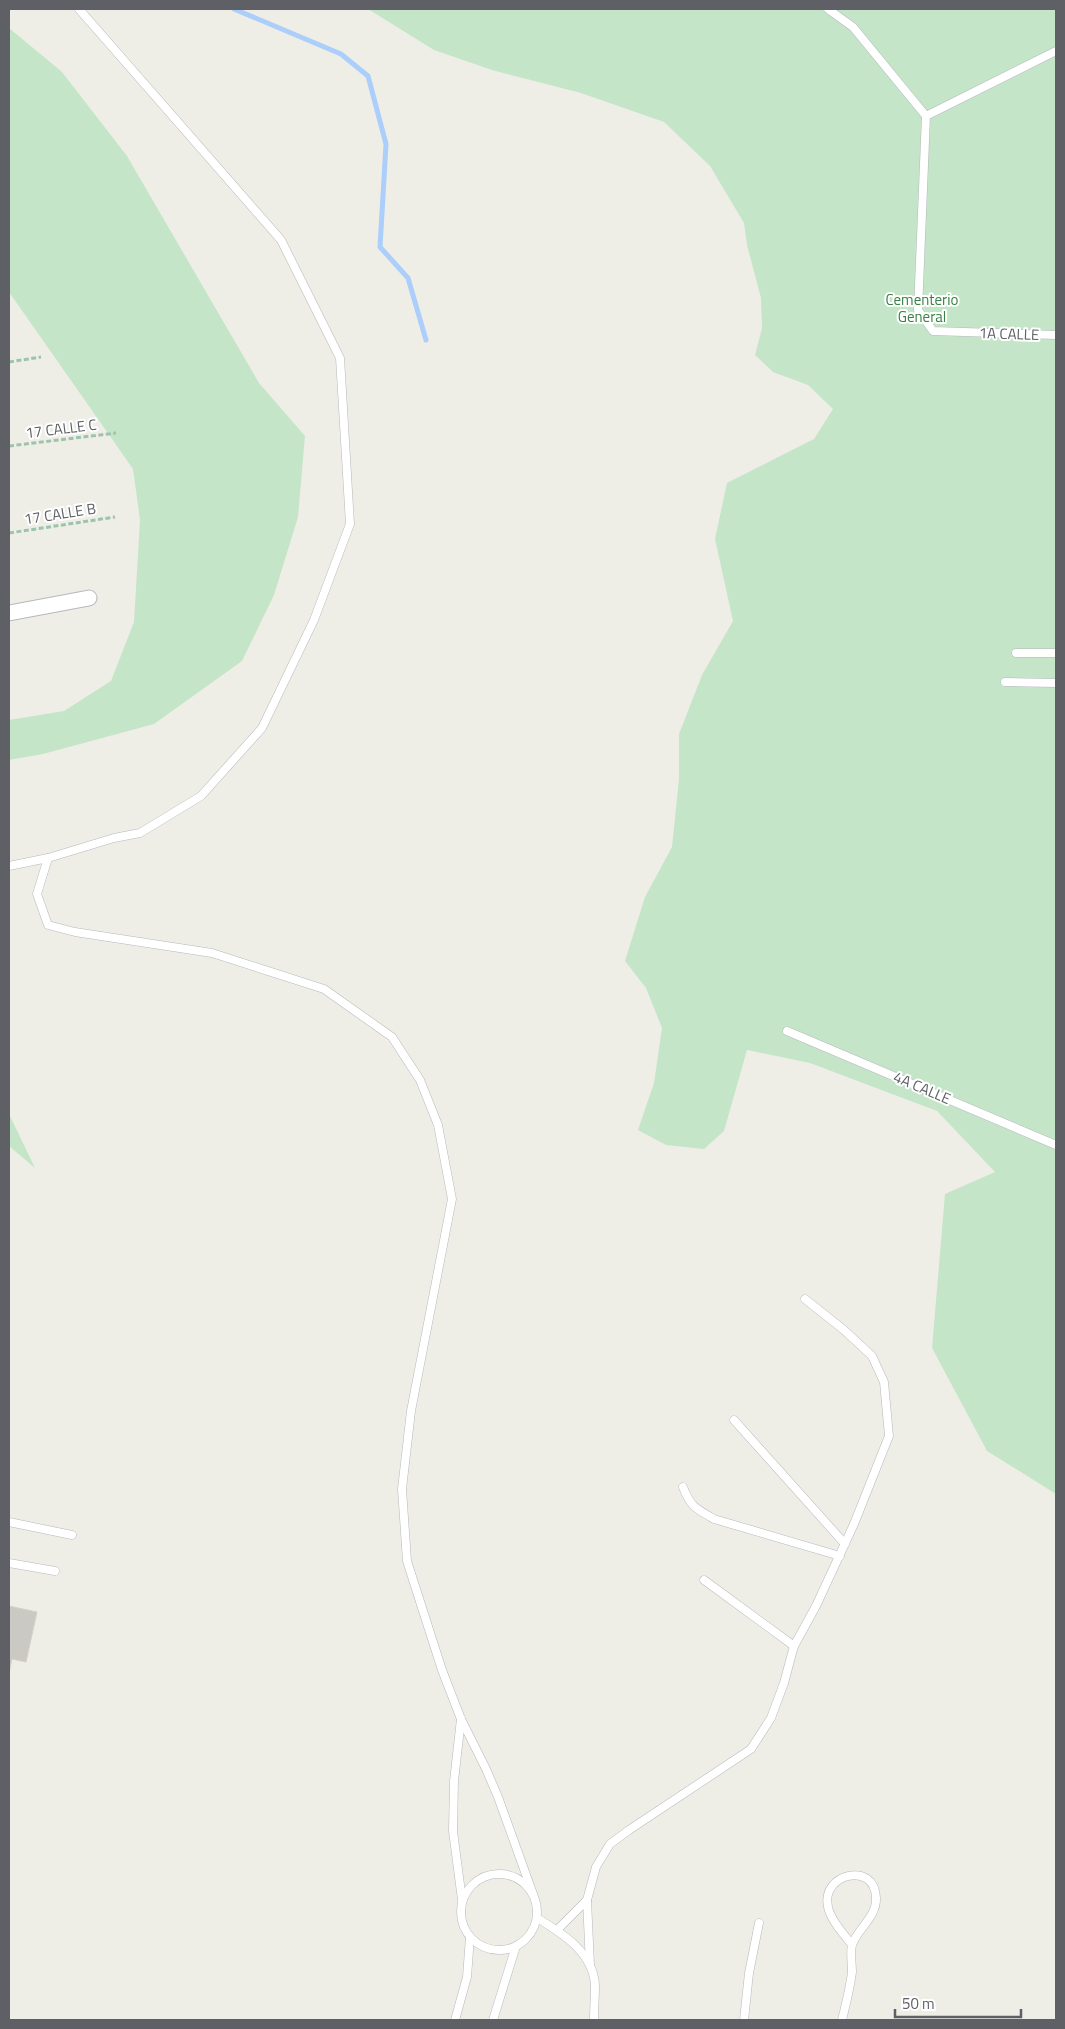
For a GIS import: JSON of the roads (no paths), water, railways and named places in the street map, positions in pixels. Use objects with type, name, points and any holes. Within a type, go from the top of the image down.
[{"type":"street","points":[[9,613],[89,598]]},
{"type":"lane","points":[[9,866],[48,858],[114,838],[140,833],[201,796],[262,728],[314,620],[350,524],[340,358],[282,240],[79,9]]},
{"type":"lane","points":[[828,9],[853,27],[926,116],[1056,51]]},
{"type":"lane","name":"1A CALLE","points":[[926,116],[918,310],[933,332],[1056,335]]},
{"type":"lane","points":[[1016,653],[1056,653]]},
{"type":"lane","points":[[1005,682],[1056,683]]},
{"type":"lane","points":[[48,858],[37,894],[48,925],[75,932],[212,954],[324,989],[392,1037],[420,1080],[438,1125],[452,1198],[411,1411],[402,1489],[407,1561],[442,1670],[461,1720],[495,1790],[533,1894],[537,1918],[533,1929],[526,1939],[516,1946],[505,1950],[493,1950],[480,1946],[470,1937],[463,1926],[460,1913],[462,1900],[452,1831],[454,1781],[461,1720]]},
{"type":"lane","name":"4A CALLE","points":[[787,1031],[1056,1145]]},
{"type":"lane","points":[[594,2020],[595,1984],[590,1966],[587,1900],[596,1867],[610,1844],[751,1749],[771,1718],[784,1683],[794,1646],[840,1556],[889,1436],[884,1382],[872,1356],[844,1330],[805,1299]]},
{"type":"lane","points":[[734,1420],[845,1544]]},
{"type":"lane","points":[[684,1487],[688,1500],[696,1509],[714,1519],[840,1556]]},
{"type":"lane","points":[[9,1522],[72,1535]]},
{"type":"lane","points":[[9,1562],[55,1571]]},
{"type":"lane","points":[[704,1580],[794,1646]]},
{"type":"lane","points":[[462,1900],[468,1888],[478,1879],[491,1875],[504,1874],[516,1878],[533,1894]]},
{"type":"lane","points":[[842,2020],[850,1982],[852,1945],[871,1915],[876,1898],[871,1882],[861,1875],[849,1875],[840,1879],[831,1886],[827,1897],[832,1918],[852,1945]]},
{"type":"lane","points":[[557,1930],[587,1900]]},
{"type":"lane","points":[[537,1918],[565,1935],[590,1966]]},
{"type":"lane","points":[[744,2020],[748,1973],[759,1923]]},
{"type":"lane","points":[[456,2020],[467,1977],[470,1937]]},
{"type":"lane","points":[[494,2020],[516,1946]]},
{"type":"waterway","points":[[234,9],[341,54],[368,76],[386,144],[380,247],[408,278],[426,340]]},
{"type":"park label","name":"Cementerio General","points":[[922,308]]}]
